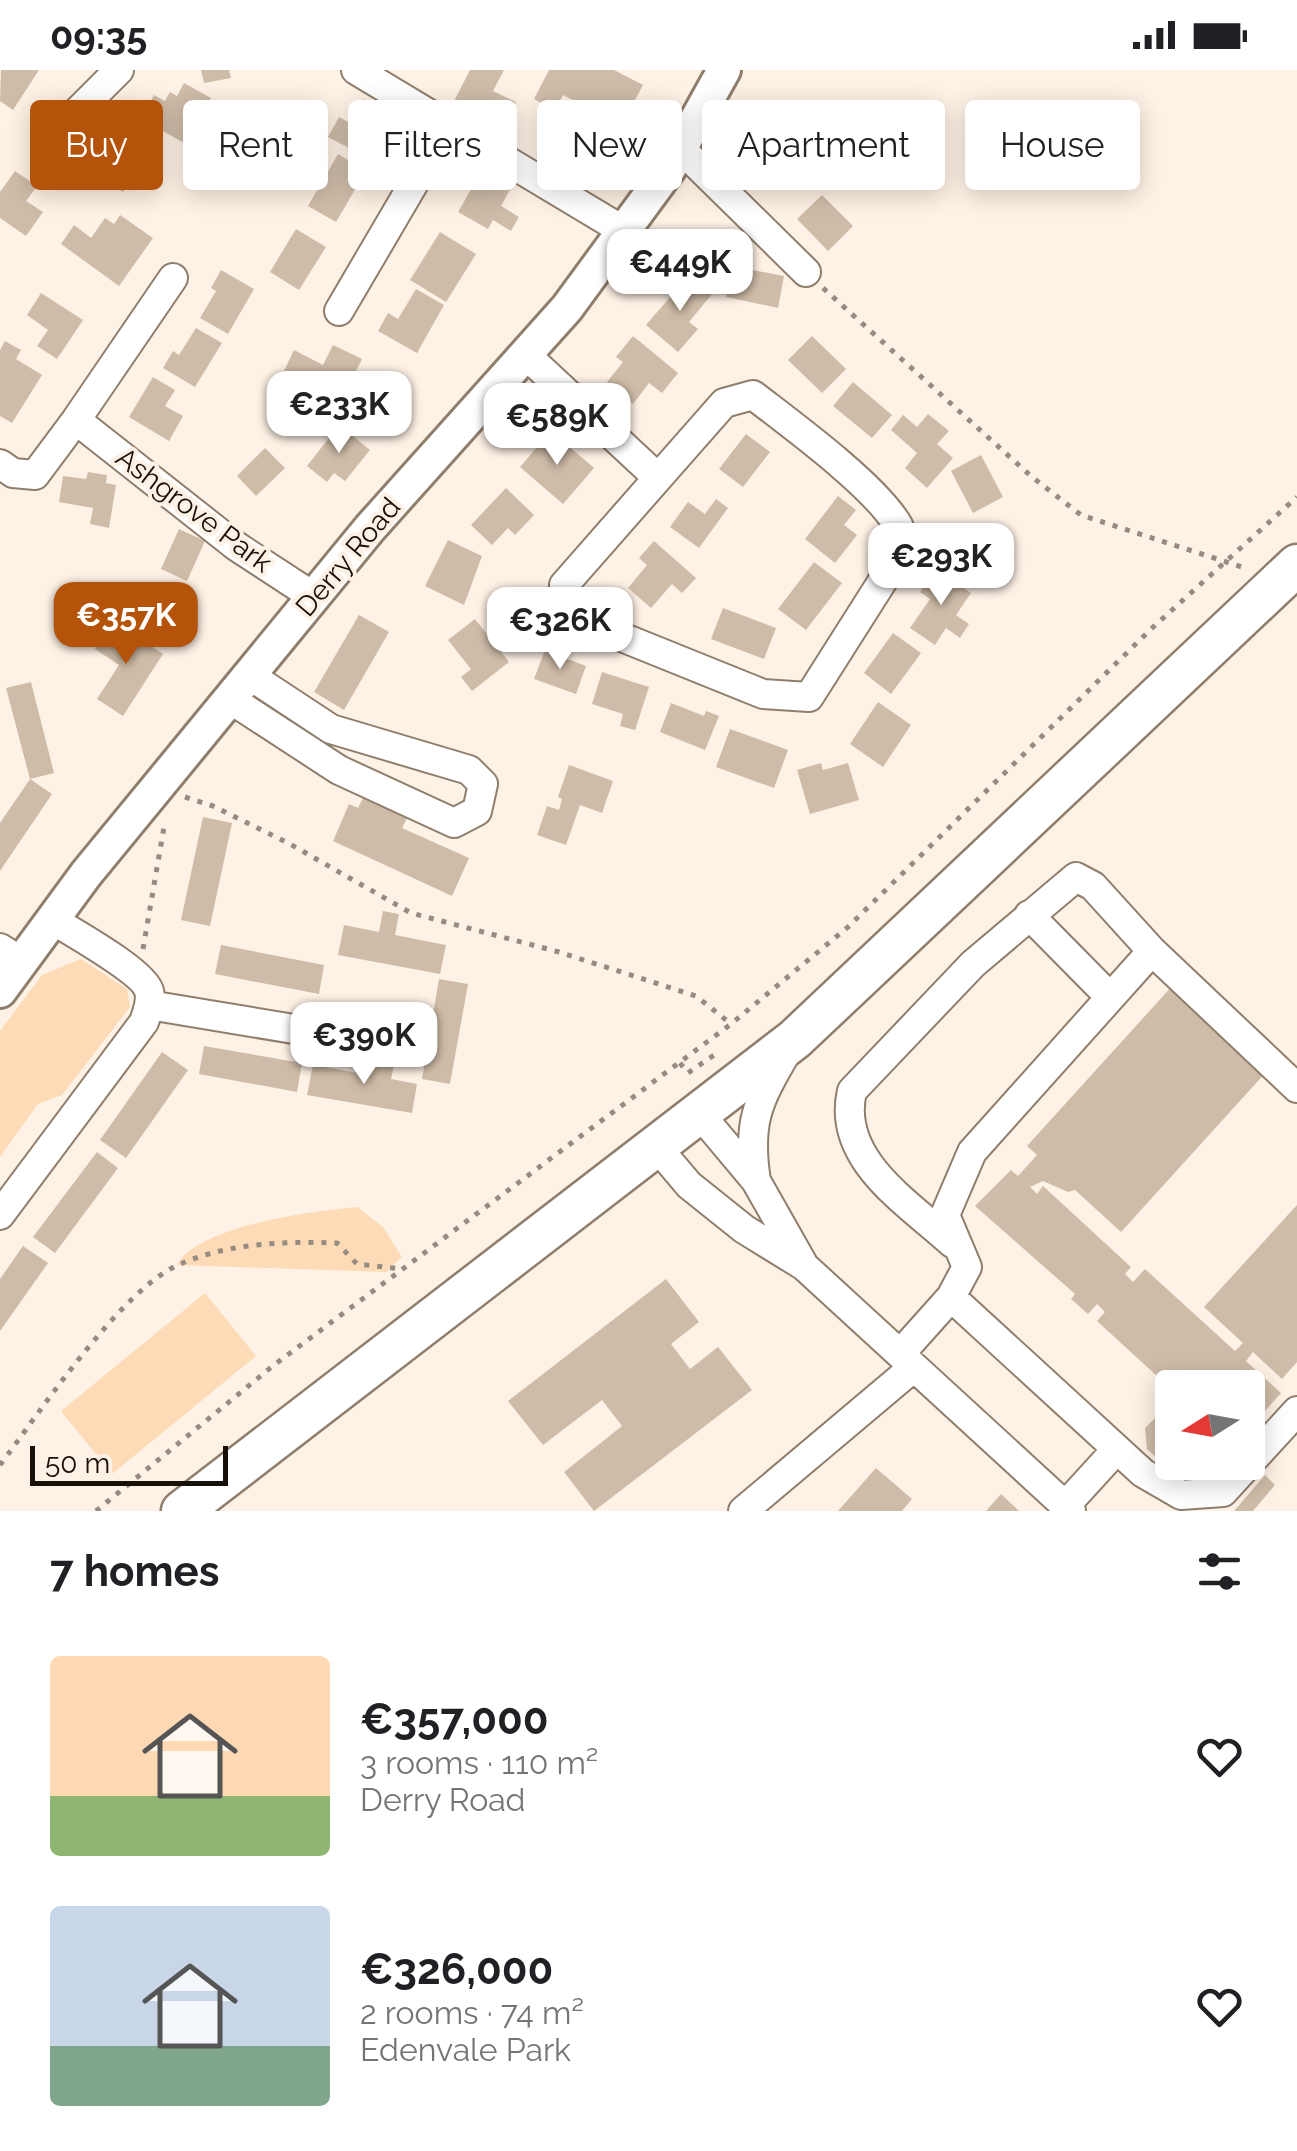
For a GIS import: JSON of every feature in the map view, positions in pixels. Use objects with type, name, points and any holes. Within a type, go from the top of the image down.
[{"type":"highway","points":[[182,1511],[795,1039],[1292,577]]},
{"type":"main road","name":"Derry Road","points":[[682,145],[724,70]]},
{"type":"main road","name":"Derry Road","points":[[0,991],[11,955],[53,920],[165,789],[240,687],[526,355],[624,232],[652,190]]},
{"type":"street","points":[[89,100],[119,70]]},
{"type":"street","points":[[356,70],[406,100]]},
{"type":"street","points":[[682,151],[806,272]]},
{"type":"street","points":[[517,167],[624,232]]},
{"type":"street","points":[[339,311],[410,190]]},
{"type":"street","points":[[0,464],[25,477],[36,475],[173,278]]},
{"type":"street","points":[[526,355],[658,478]]},
{"type":"street","points":[[754,394],[834,460],[896,521],[903,538],[901,552],[809,697],[763,694],[582,621],[566,608],[564,586],[658,478],[724,403],[754,394]]},
{"type":"street","name":"Ashgrove Park","points":[[76,420],[236,546],[314,597]]},
{"type":"street","points":[[240,687],[331,728],[469,770],[483,784],[477,810],[468,820],[454,823],[316,756],[240,687]]},
{"type":"street","points":[[316,756],[331,728]]},
{"type":"street","points":[[960,1250],[871,1170],[846,1118],[852,1091],[973,964],[1081,876],[1152,951],[1297,1088]]},
{"type":"street","points":[[1029,916],[1110,996]]},
{"type":"street","points":[[0,1215],[144,1022],[149,1005],[149,990],[138,976],[53,920]]},
{"type":"street","points":[[744,1511],[907,1360],[967,1268],[945,1215],[972,1152],[1152,951]]},
{"type":"street","points":[[149,1005],[372,1042]]},
{"type":"street","points":[[756,1181],[750,1141],[754,1114],[795,1039]]},
{"type":"street","points":[[699,1113],[756,1181],[804,1266]]},
{"type":"street","points":[[656,1146],[690,1185],[744,1229],[804,1266],[1068,1508],[1118,1450]]},
{"type":"street","points":[[951,1297],[1143,1473],[1180,1495],[1223,1492],[1297,1412]]},
{"type":"path","points":[[806,272],[1032,477],[1081,515],[1228,562],[1292,577]]},
{"type":"path","points":[[96,1511],[274,1365],[732,1024],[848,927],[1151,630],[1297,498]]},
{"type":"path","points":[[138,976],[165,789],[244,821],[411,913],[559,952],[696,996],[732,1024]]},
{"type":"path","points":[[680,1063],[688,1073],[717,1052]]},
{"type":"path","points":[[0,1465],[120,1310],[176,1265],[275,1240],[336,1244],[357,1264],[402,1270]]},
{"type":"shaded area","points":[[81,959],[127,989],[130,1007],[62,1095],[38,1104],[0,1157],[0,1031],[42,975]]},
{"type":"shaded area","points":[[357,1207],[383,1227],[402,1257],[386,1272],[177,1265],[190,1251],[233,1230],[259,1222]]},
{"type":"shaded area","points":[[205,1293],[256,1356],[112,1474],[61,1411]]},
{"type":"building","points":[[1,70],[39,70],[13,110],[0,101]]},
{"type":"building","points":[[201,70],[229,70],[231,78],[204,83]]},
{"type":"building","points":[[470,70],[504,70],[493,91],[512,100],[455,100]]},
{"type":"building","points":[[549,70],[614,70],[643,85],[635,100],[573,100],[563,95],[560,100],[534,99]]},
{"type":"building","points":[[184,83],[211,98],[183,100],[183,142],[163,131],[163,100],[151,100],[154,95],[165,101],[170,92],[177,96]]},
{"type":"building","points":[[339,117],[348,122],[348,148],[328,137]]},
{"type":"building","points":[[338,154],[348,160],[348,190],[355,190],[336,222],[308,206],[317,190],[328,190],[328,171]]},
{"type":"building","points":[[15,171],[30,181],[30,190],[34,190],[26,201],[43,212],[26,236],[0,218],[0,192]]},
{"type":"building","points":[[471,190],[510,190],[501,206],[519,217],[511,231],[493,220],[488,229],[458,212]]},
{"type":"building","points":[[822,195],[853,226],[828,251],[797,219]]},
{"type":"building","points":[[120,215],[153,238],[119,286],[61,244],[74,225],[91,238],[105,218],[114,224]]},
{"type":"building","points":[[296,229],[326,247],[299,290],[270,272]]},
{"type":"building","points":[[440,232],[476,254],[446,302],[410,280]]},
{"type":"building","points":[[732,266],[784,276],[778,308],[726,297]]},
{"type":"building","points":[[221,270],[254,289],[228,334],[200,318],[216,291],[211,288]]},
{"type":"building","points":[[689,275],[712,294],[689,322],[698,329],[678,352],[646,325]]},
{"type":"building","points":[[416,289],[444,305],[417,353],[378,331],[388,313],[398,319]]},
{"type":"building","points":[[41,293],[83,320],[57,359],[37,346],[48,330],[27,315]]},
{"type":"building","points":[[196,328],[222,343],[195,387],[163,368],[173,351],[179,355]]},
{"type":"building","points":[[633,336],[678,373],[662,393],[649,383],[633,404],[607,382],[623,362],[616,357]]},
{"type":"building","points":[[812,336],[846,369],[822,393],[788,360]]},
{"type":"building","points":[[5,341],[21,350],[16,359],[42,375],[12,423],[0,416],[0,350]]},
{"type":"building","points":[[333,345],[362,359],[340,403],[283,373],[294,350],[323,365]]},
{"type":"building","points":[[153,377],[175,390],[165,406],[183,416],[169,441],[129,417]]},
{"type":"building","points":[[853,382],[892,415],[872,438],[833,406]]},
{"type":"building","points":[[928,414],[949,431],[937,444],[953,458],[927,488],[905,468],[917,453],[891,430],[903,415],[917,427]]},
{"type":"building","points":[[339,425],[370,450],[345,481],[334,473],[327,482],[307,466]]},
{"type":"building","points":[[551,431],[594,468],[563,504],[520,467]]},
{"type":"building","points":[[746,434],[770,452],[743,487],[719,469]]},
{"type":"building","points":[[265,448],[285,468],[256,496],[237,476]]},
{"type":"building","points":[[981,455],[1003,497],[973,513],[951,471]]},
{"type":"building","points":[[88,472],[107,475],[106,483],[116,485],[109,528],[90,524],[93,508],[59,502],[63,476],[86,479]]},
{"type":"building","points":[[506,488],[534,515],[515,535],[508,528],[492,545],[471,525]]},
{"type":"building","points":[[838,496],[856,510],[844,525],[857,535],[835,563],[805,539]]},
{"type":"building","points":[[716,499],[728,508],[699,548],[670,527],[688,502],[705,514]]},
{"type":"building","points":[[962,524],[1001,526],[998,569],[966,567],[967,551],[960,551]]},
{"type":"building","points":[[179,529],[205,541],[187,581],[161,569]]},
{"type":"building","points":[[448,540],[482,556],[464,605],[425,586]]},
{"type":"building","points":[[654,541],[696,578],[682,593],[672,584],[651,608],[628,588],[647,565],[639,558]]},
{"type":"building","points":[[814,562],[842,583],[806,630],[778,609]]},
{"type":"building","points":[[936,569],[971,593],[956,615],[969,624],[960,638],[946,628],[935,645],[910,628],[930,599],[920,592]]},
{"type":"building","points":[[723,608],[776,628],[764,659],[711,639]]},
{"type":"building","points":[[359,615],[389,632],[344,710],[314,692]]},
{"type":"building","points":[[475,619],[509,662],[472,691],[461,677],[471,669],[448,640]]},
{"type":"building","points":[[113,621],[163,654],[123,716],[97,699],[119,665],[95,649]]},
{"type":"building","points":[[893,633],[921,653],[891,694],[864,673]]},
{"type":"building","points":[[545,650],[586,666],[576,694],[534,679]]},
{"type":"building","points":[[602,672],[649,687],[635,730],[620,726],[623,714],[592,704]]},
{"type":"building","points":[[31,682],[54,773],[30,779],[6,688]]},
{"type":"building","points":[[878,702],[911,725],[883,767],[850,744]]},
{"type":"building","points":[[671,703],[704,716],[706,711],[719,716],[705,750],[660,732]]},
{"type":"building","points":[[730,729],[788,750],[774,788],[716,767]]},
{"type":"building","points":[[821,763],[823,770],[848,763],[859,800],[810,814],[797,770]]},
{"type":"building","points":[[569,765],[613,781],[602,813],[580,805],[566,845],[537,835],[547,806],[559,810],[562,799],[558,797]]},
{"type":"building","points":[[30,779],[52,794],[0,871],[0,823]]},
{"type":"building","points":[[364,796],[408,816],[402,828],[469,858],[452,896],[333,841],[349,804],[358,808]]},
{"type":"building","points":[[203,817],[232,823],[210,926],[181,920]]},
{"type":"building","points":[[383,911],[399,914],[395,935],[446,945],[440,974],[338,955],[344,925],[379,932]]},
{"type":"building","points":[[221,945],[324,965],[319,994],[215,974]]},
{"type":"building","points":[[439,979],[468,984],[450,1084],[422,1079]]},
{"type":"building","points":[[1174,984],[1268,1070],[1121,1232],[1075,1190],[1068,1192],[1043,1181],[1030,1187],[1037,1194],[1043,1186],[1131,1267],[1125,1274],[1133,1282],[1145,1269],[1235,1351],[1243,1343],[1204,1307],[1297,1205],[1297,1362],[1282,1379],[1253,1352],[1246,1361],[1256,1370],[1155,1370],[1155,1374],[1097,1321],[1105,1312],[1097,1304],[1088,1314],[1071,1299],[1075,1294],[975,1206],[1011,1170],[1018,1176],[1037,1155],[1027,1146]]},
{"type":"building","points":[[204,1046],[302,1063],[297,1092],[199,1074]]},
{"type":"building","points":[[162,1052],[188,1070],[126,1158],[100,1140]]},
{"type":"building","points":[[373,1061],[394,1065],[391,1079],[417,1084],[412,1113],[307,1095],[313,1065],[370,1075]]},
{"type":"building","points":[[97,1152],[118,1168],[55,1253],[33,1237]]},
{"type":"building","points":[[23,1246],[48,1263],[0,1331],[0,1279]]},
{"type":"building","points":[[666,1279],[699,1322],[671,1344],[690,1369],[718,1347],[752,1390],[594,1511],[564,1472],[622,1426],[602,1400],[543,1445],[508,1401]]},
{"type":"building","points":[[1265,1378],[1281,1393],[1265,1411]]},
{"type":"building","points":[[1155,1418],[1155,1456],[1147,1449],[1145,1428]]},
{"type":"building","points":[[876,1468],[912,1499],[902,1511],[838,1511]]},
{"type":"building","points":[[1265,1475],[1275,1485],[1253,1511],[1234,1511],[1261,1480],[1265,1480]]},
{"type":"building","points":[[1001,1494],[1019,1511],[986,1511]]}]
